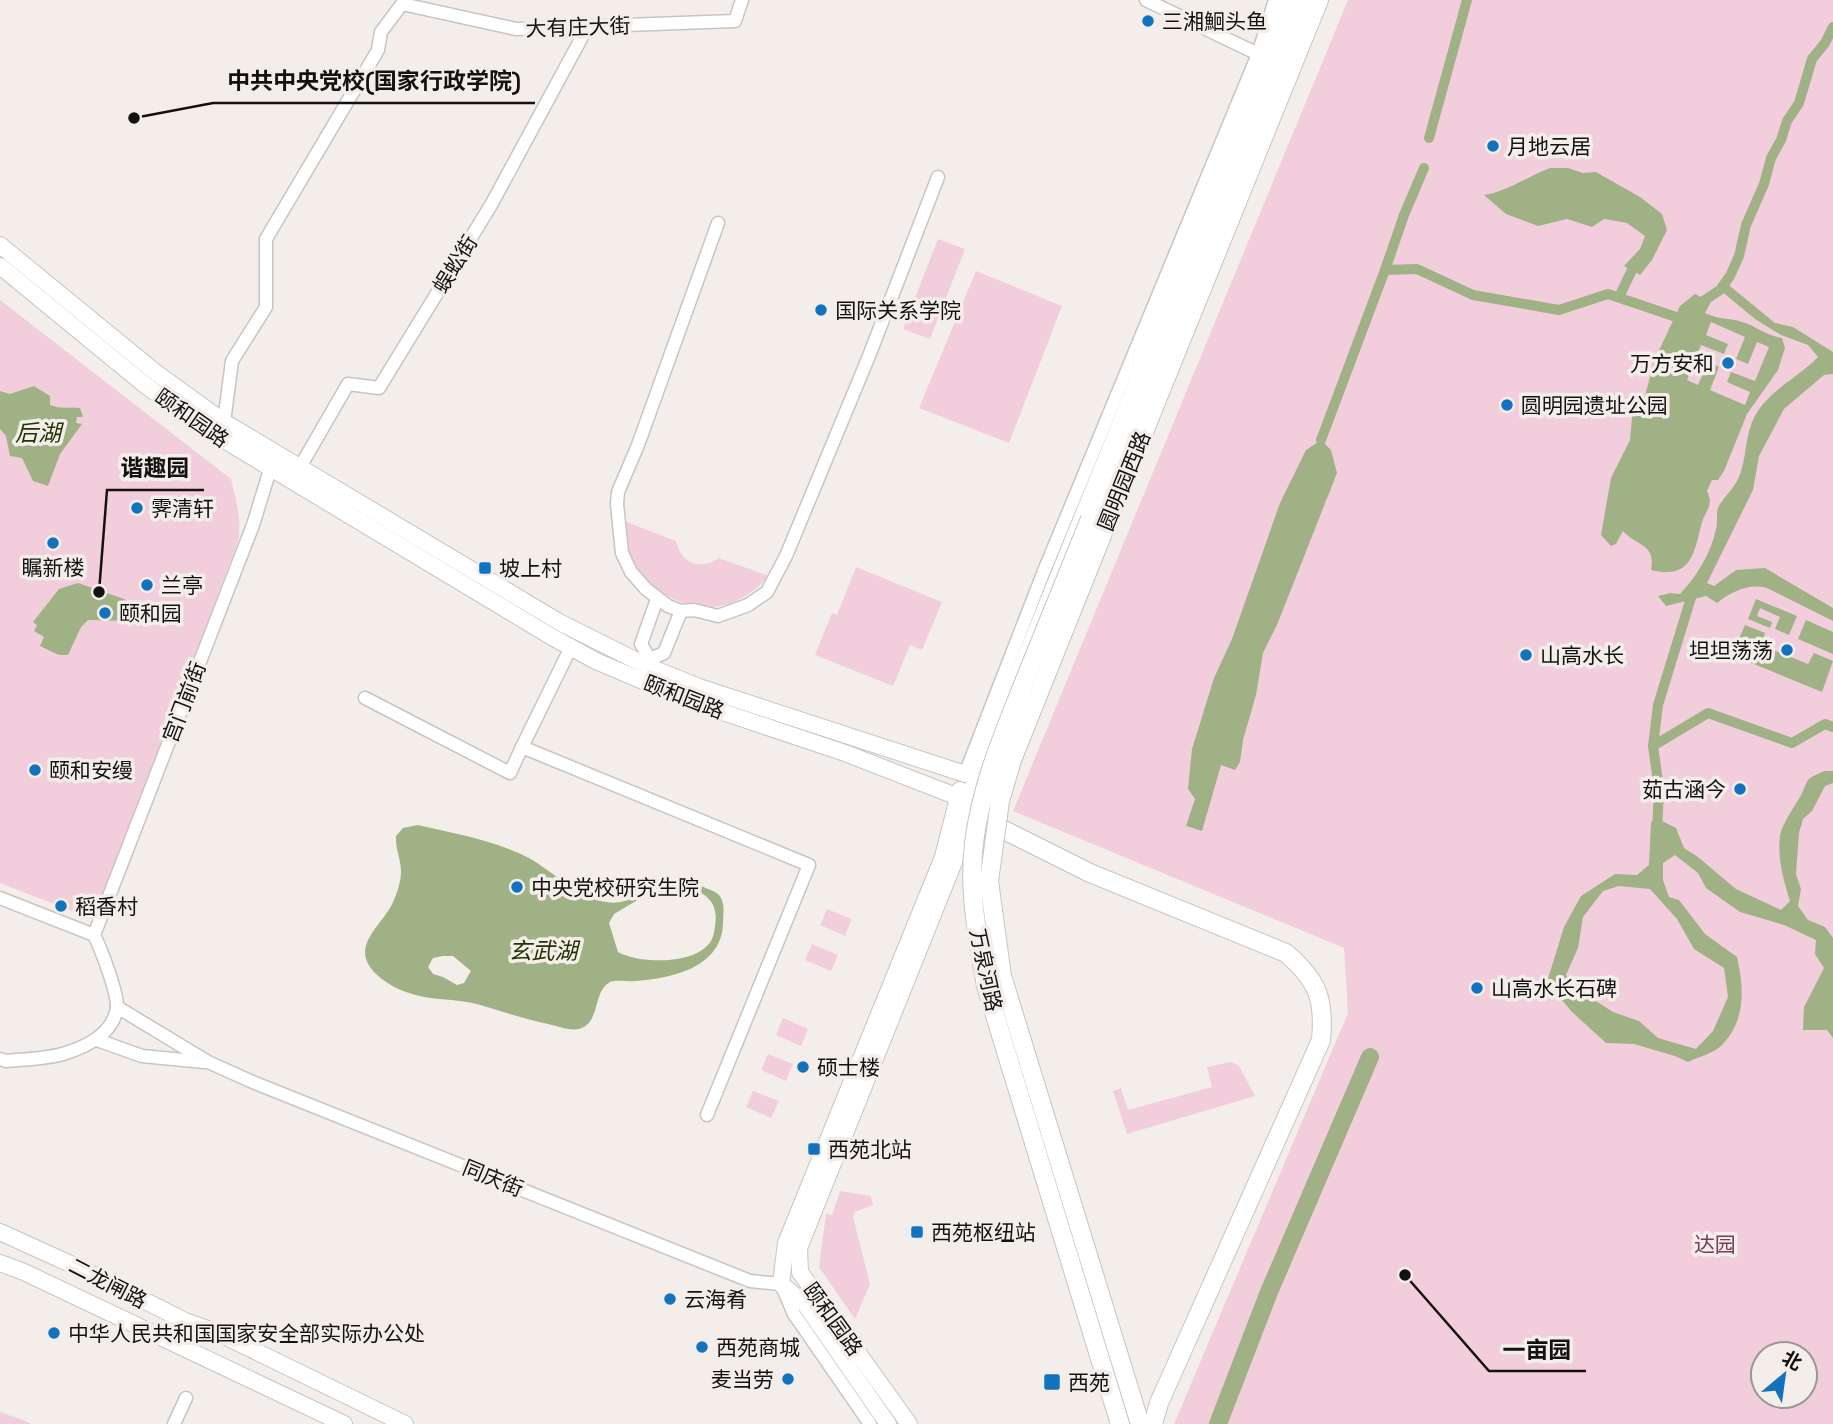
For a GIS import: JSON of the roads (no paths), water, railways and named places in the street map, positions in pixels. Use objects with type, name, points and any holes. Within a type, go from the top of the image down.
[{"type":"highway","name":"圆明园西路","points":[[1002,976],[989,881],[1000,801],[1012,760],[1097,523],[1300,0]]},
{"type":"highway","name":"圆明园西路","points":[[1097,523],[1319,0]]},
{"type":"highway","name":"万泉河路","points":[[1097,523],[996,752],[982,797],[974,845],[972,883],[973,912],[986,986],[1120,1424]]},
{"type":"highway","points":[[962,804],[1090,873],[1286,953],[1314,981],[1322,1007],[1321,1040],[1159,1403],[1153,1424]]},
{"type":"highway","name":"万泉河路","points":[[1002,976],[1140,1424]]},
{"type":"main road","name":"颐和园路","points":[[0,245],[155,372],[273,461],[300,467],[559,622],[744,703],[965,774]]},
{"type":"main road","name":"颐和园路","points":[[0,266],[145,385],[199,425],[273,461],[571,648],[687,700],[845,752],[962,804]]},
{"type":"main road","points":[[962,804],[965,774]]},
{"type":"main road","name":"颐和园路","points":[[909,1424],[800,1272],[799,1248],[954,862],[962,804]]},
{"type":"main road","name":"颐和园路","points":[[888,1424],[805,1304],[781,1284],[786,1243],[943,858],[962,804]]},
{"type":"main road","name":"二龙闸路","points":[[0,1232],[72,1264],[184,1321],[216,1332],[405,1424]]},
{"type":"main road","name":"二龙闸路","points":[[0,1263],[344,1424]]},
{"type":"main road","points":[[124,1319],[135,1296]]},
{"type":"street","name":"大有庄大街","points":[[224,422],[232,361],[267,307],[265,239],[379,50],[381,32],[402,4],[516,29],[735,21],[742,0]]},
{"type":"street","points":[[1146,0],[1258,54]]},
{"type":"street","name":"圆明园西路","points":[[965,774],[1044,570],[1258,54],[1275,0]]},
{"type":"street","name":"圆明园西路","points":[[962,804],[1271,47],[1286,0]]},
{"type":"street","name":"蜈蚣街","points":[[300,467],[348,384],[379,388],[491,205],[588,26]]},
{"type":"street","points":[[718,223],[638,445],[618,492],[618,536],[631,572],[657,599],[681,611],[694,610],[718,615],[748,605],[767,592],[786,556],[869,356],[938,177]]},
{"type":"street","name":"宫门前街","points":[[94,935],[253,525],[273,461]]},
{"type":"street","points":[[657,599],[641,644],[648,662],[664,653],[681,611]]},
{"type":"street","points":[[365,698],[510,773],[571,648]]},
{"type":"street","points":[[522,747],[809,865],[707,1115]]},
{"type":"street","points":[[0,898],[94,935],[105,957],[117,1007],[110,1025],[97,1040],[65,1053],[6,1061],[0,1059]]},
{"type":"street","points":[[117,1007],[208,1062]]},
{"type":"street","points":[[97,1040],[142,1056],[208,1062]]},
{"type":"street","name":"同庆街","points":[[208,1062],[750,1280],[781,1284]]},
{"type":"street","points":[[781,1284],[800,1272]]},
{"type":"street","name":"颐和园路","points":[[781,1284],[794,1314],[870,1424]]},
{"type":"street","points":[[174,1424],[186,1398]]},
{"type":"water","points":[[1550,168],[1568,168],[1583,173],[1596,172],[1640,197],[1662,214],[1667,230],[1652,260],[1640,275],[1624,266],[1640,249],[1645,236],[1627,223],[1604,219],[1592,227],[1567,219],[1538,226],[1506,214],[1484,195],[1508,188]]},
{"type":"water","points":[[1725,282],[1775,323],[1793,327],[1833,352],[1833,374],[1824,375],[1784,409],[1759,456],[1753,490],[1707,583],[1714,586],[1736,570],[1765,568],[1833,608],[1833,621],[1760,587],[1740,590],[1717,603],[1706,596],[1666,606],[1658,596],[1680,594],[1702,564],[1714,538],[1718,508],[1739,477],[1749,431],[1756,414],[1771,395],[1818,357],[1808,345],[1781,335],[1755,319],[1720,290]]},
{"type":"water","points":[[1695,294],[1711,302],[1705,313],[1744,322],[1782,338],[1785,348],[1778,370],[1747,414],[1724,471],[1718,480],[1712,480],[1707,491],[1710,504],[1689,561],[1675,571],[1665,572],[1651,570],[1652,561],[1648,550],[1623,531],[1616,544],[1611,546],[1601,535],[1611,478],[1630,440],[1633,407],[1645,396],[1654,361],[1680,306]],"holes":[[[1711,322],[1745,337],[1736,359],[1748,364],[1757,342],[1769,347],[1755,381],[1731,372],[1727,382],[1750,392],[1745,405],[1710,390],[1719,367],[1708,362],[1698,385],[1687,380],[1701,345],[1724,354],[1728,344],[1706,335]]]},
{"type":"water","name":"后湖","points":[[34,386],[50,396],[50,405],[80,408],[83,417],[77,417],[76,423],[82,424],[60,454],[48,486],[33,481],[22,458],[10,456],[6,436],[0,429],[0,391],[10,394]]},
{"type":"water","points":[[1321,440],[1331,450],[1337,473],[1277,625],[1263,653],[1240,762],[1235,770],[1221,765],[1202,831],[1186,826],[1195,799],[1188,789],[1192,749],[1214,678],[1232,639],[1280,503],[1306,450]]},
{"type":"water","points":[[78,583],[124,599],[138,607],[140,613],[134,621],[88,620],[81,627],[68,655],[59,655],[40,646],[44,637],[34,631],[37,625],[33,622],[59,589]]},
{"type":"water","points":[[1756,599],[1797,616],[1789,635],[1775,629],[1780,617],[1760,608],[1757,616],[1772,622],[1770,628],[1748,619]]},
{"type":"water","points":[[1806,620],[1833,632],[1833,654],[1798,639]]},
{"type":"water","points":[[1745,625],[1765,633],[1761,645],[1808,664],[1814,653],[1833,661],[1822,692],[1732,655]]},
{"type":"water","points":[[1825,771],[1833,771],[1833,783],[1825,786],[1812,811],[1803,819],[1799,833],[1796,874],[1801,889],[1798,906],[1808,920],[1825,927],[1833,938],[1833,1038],[1827,1030],[1803,1030],[1804,1007],[1824,968],[1815,954],[1816,940],[1784,925],[1740,912],[1706,888],[1698,873],[1675,855],[1663,863],[1663,880],[1669,897],[1679,900],[1705,934],[1737,957],[1742,992],[1739,1014],[1730,1035],[1719,1048],[1688,1062],[1634,1044],[1606,1043],[1572,1012],[1547,982],[1564,927],[1581,896],[1615,874],[1637,875],[1649,865],[1651,822],[1658,819],[1676,828],[1684,848],[1736,889],[1781,910],[1790,901],[1780,861],[1780,836],[1808,781]],"holes":[[[1619,886],[1650,889],[1677,919],[1694,949],[1724,968],[1728,997],[1713,1031],[1696,1049],[1658,1038],[1639,1021],[1613,1012],[1588,996],[1566,975],[1578,948],[1583,917],[1603,891]]]},
{"type":"water","name":"玄武湖","points":[[418,825],[502,847],[529,858],[595,900],[619,902],[630,899],[658,882],[683,879],[721,897],[724,908],[720,939],[714,951],[692,968],[664,977],[610,982],[601,993],[591,1021],[579,1029],[530,1020],[468,1002],[417,996],[378,976],[370,967],[365,950],[397,891],[401,872],[396,836],[403,828]],"holes":[[[677,883],[700,892],[711,902],[716,916],[714,934],[709,944],[699,952],[677,959],[639,959],[618,952],[609,923],[614,914],[663,885]],[[453,956],[471,971],[464,983],[457,985],[433,974],[428,967],[433,958]]]},
{"type":"waterway","points":[[1429,138],[1467,0]]},
{"type":"waterway","points":[[1696,306],[1720,290],[1730,276],[1771,158],[1787,121],[1799,103],[1812,59],[1833,27]]},
{"type":"waterway","points":[[1424,168],[1385,270],[1417,269],[1473,295],[1559,310],[1608,294],[1685,320]]},
{"type":"waterway","points":[[1321,440],[1385,270]]},
{"type":"waterway","points":[[1619,297],[1632,270]]},
{"type":"waterway","points":[[1657,833],[1659,788],[1653,746],[1658,705],[1693,591]]},
{"type":"waterway","points":[[1653,746],[1708,713],[1792,743],[1825,724],[1833,727]]},
{"type":"waterway","points":[[1218,1424],[1269,1292],[1370,1057]]},
{"type":"place","name":"三湘鮰头鱼","points":[[1148,21]]},
{"type":"place","name":"中共中央党校(国家行政学院)","points":[[134,118]]},
{"type":"place","name":"月地云居","points":[[1493,146]]},
{"type":"place","name":"国际关系学院","points":[[821,310]]},
{"type":"place","name":"万方安和","points":[[1728,363]]},
{"type":"place","name":"圆明园遗址公园","points":[[1507,405]]},
{"type":"place","name":"霁清轩","points":[[137,508]]},
{"type":"place","name":"瞩新楼","points":[[53,543]]},
{"type":"place","name":"坡上村","points":[[485,568]]},
{"type":"place","name":"兰亭","points":[[147,585]]},
{"type":"place","name":"谐趣园","points":[[99,592]]},
{"type":"place","name":"颐和园","points":[[105,613]]},
{"type":"place","name":"坦坦荡荡","points":[[1787,650]]},
{"type":"place","name":"山高水长","points":[[1526,655]]},
{"type":"place","name":"颐和安缦","points":[[35,770]]},
{"type":"place","name":"茹古涵今","points":[[1740,789]]},
{"type":"place","name":"中央党校研究生院","points":[[517,887]]},
{"type":"place","name":"稻香村","points":[[61,906]]},
{"type":"place","name":"山高水长石碑","points":[[1477,988]]},
{"type":"place","name":"硕士楼","points":[[803,1067]]},
{"type":"place","name":"西苑北站","points":[[814,1149]]},
{"type":"place","name":"西苑枢纽站","points":[[917,1232]]},
{"type":"place","name":"一亩园","points":[[1405,1275]]},
{"type":"place","name":"云海肴","points":[[670,1299]]},
{"type":"place","name":"中华人民共和国国家安全部实际办公处","points":[[54,1333]]},
{"type":"place","name":"西苑商城","points":[[702,1347]]},
{"type":"place","name":"麦当劳","points":[[788,1379]]},
{"type":"place","name":"西苑","points":[[1052,1382]]},
{"type":"park label","name":"达园","points":[[1715,1244]]}]
